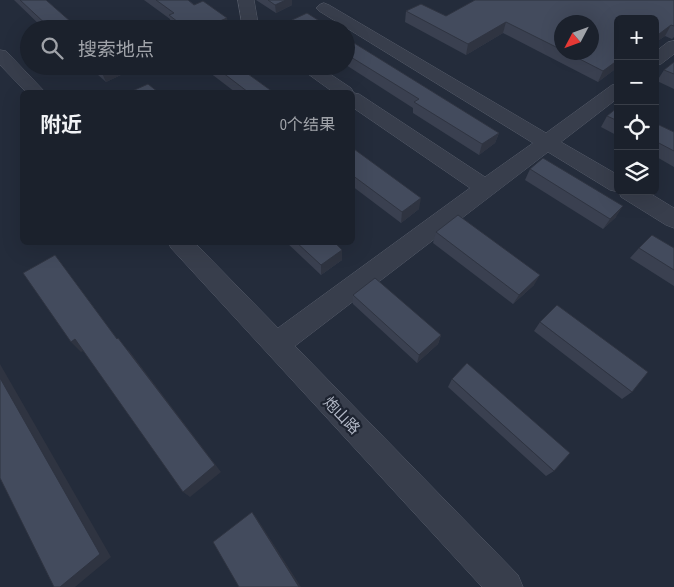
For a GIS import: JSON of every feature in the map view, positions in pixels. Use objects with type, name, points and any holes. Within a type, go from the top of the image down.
[{"type":"street","points":[[246,0],[249,20]]},
{"type":"street","points":[[324,8],[344,20]]},
{"type":"street","points":[[355,27],[614,183]]},
{"type":"street","points":[[659,57],[674,46]]},
{"type":"street","points":[[0,55],[34,90]]},
{"type":"street","points":[[320,75],[342,90]]},
{"type":"street","points":[[276,345],[487,189],[614,92]]},
{"type":"street","points":[[355,100],[487,189]]},
{"type":"street","points":[[635,195],[674,219]]},
{"type":"street","name":"炮山路","points":[[182,245],[506,587]]},
{"type":"building","points":[[20,0],[46,0],[69,20],[41,20]]},
{"type":"building","points":[[156,0],[188,0],[194,5],[203,1],[227,18],[222,20],[175,20],[169,15],[174,13]]},
{"type":"building","points":[[268,0],[286,0],[275,5]]},
{"type":"building","points":[[475,0],[674,0],[674,26],[671,25],[659,34],[659,15],[614,15],[614,63],[603,71],[582,60],[599,60],[599,15],[554,15],[554,46],[506,22],[468,44],[406,11],[421,4],[446,16]]},
{"type":"building","points":[[307,13],[318,20],[292,20]]},
{"type":"building","points":[[355,44],[499,133],[482,144],[414,102],[419,99],[355,60]]},
{"type":"building","points":[[674,62],[674,74],[664,70]]},
{"type":"building","points":[[226,75],[249,75],[270,90],[245,90]]},
{"type":"building","points":[[148,84],[156,90],[134,90]]},
{"type":"building","points":[[614,110],[614,119],[607,116]]},
{"type":"building","points":[[659,125],[674,132],[674,151],[659,143]]},
{"type":"building","points":[[355,150],[421,198],[402,212],[355,177]]},
{"type":"building","points":[[543,158],[623,206],[610,219],[530,169]]},
{"type":"building","points":[[458,215],[540,275],[519,295],[436,232]]},
{"type":"building","points":[[652,235],[674,248],[674,270],[639,248]]},
{"type":"building","points":[[299,245],[337,245],[342,250],[321,265]]},
{"type":"building","points":[[55,255],[117,339],[215,465],[183,492],[75,339],[71,342],[23,273]]},
{"type":"building","points":[[375,278],[441,335],[419,355],[353,295]]},
{"type":"building","points":[[557,305],[648,372],[632,392],[540,322]]},
{"type":"building","points":[[467,363],[570,453],[554,471],[452,379]]},
{"type":"building","points":[[0,378],[100,554],[60,587],[54,587],[0,478]]},
{"type":"building","points":[[252,512],[299,587],[239,587],[213,542]]}]
